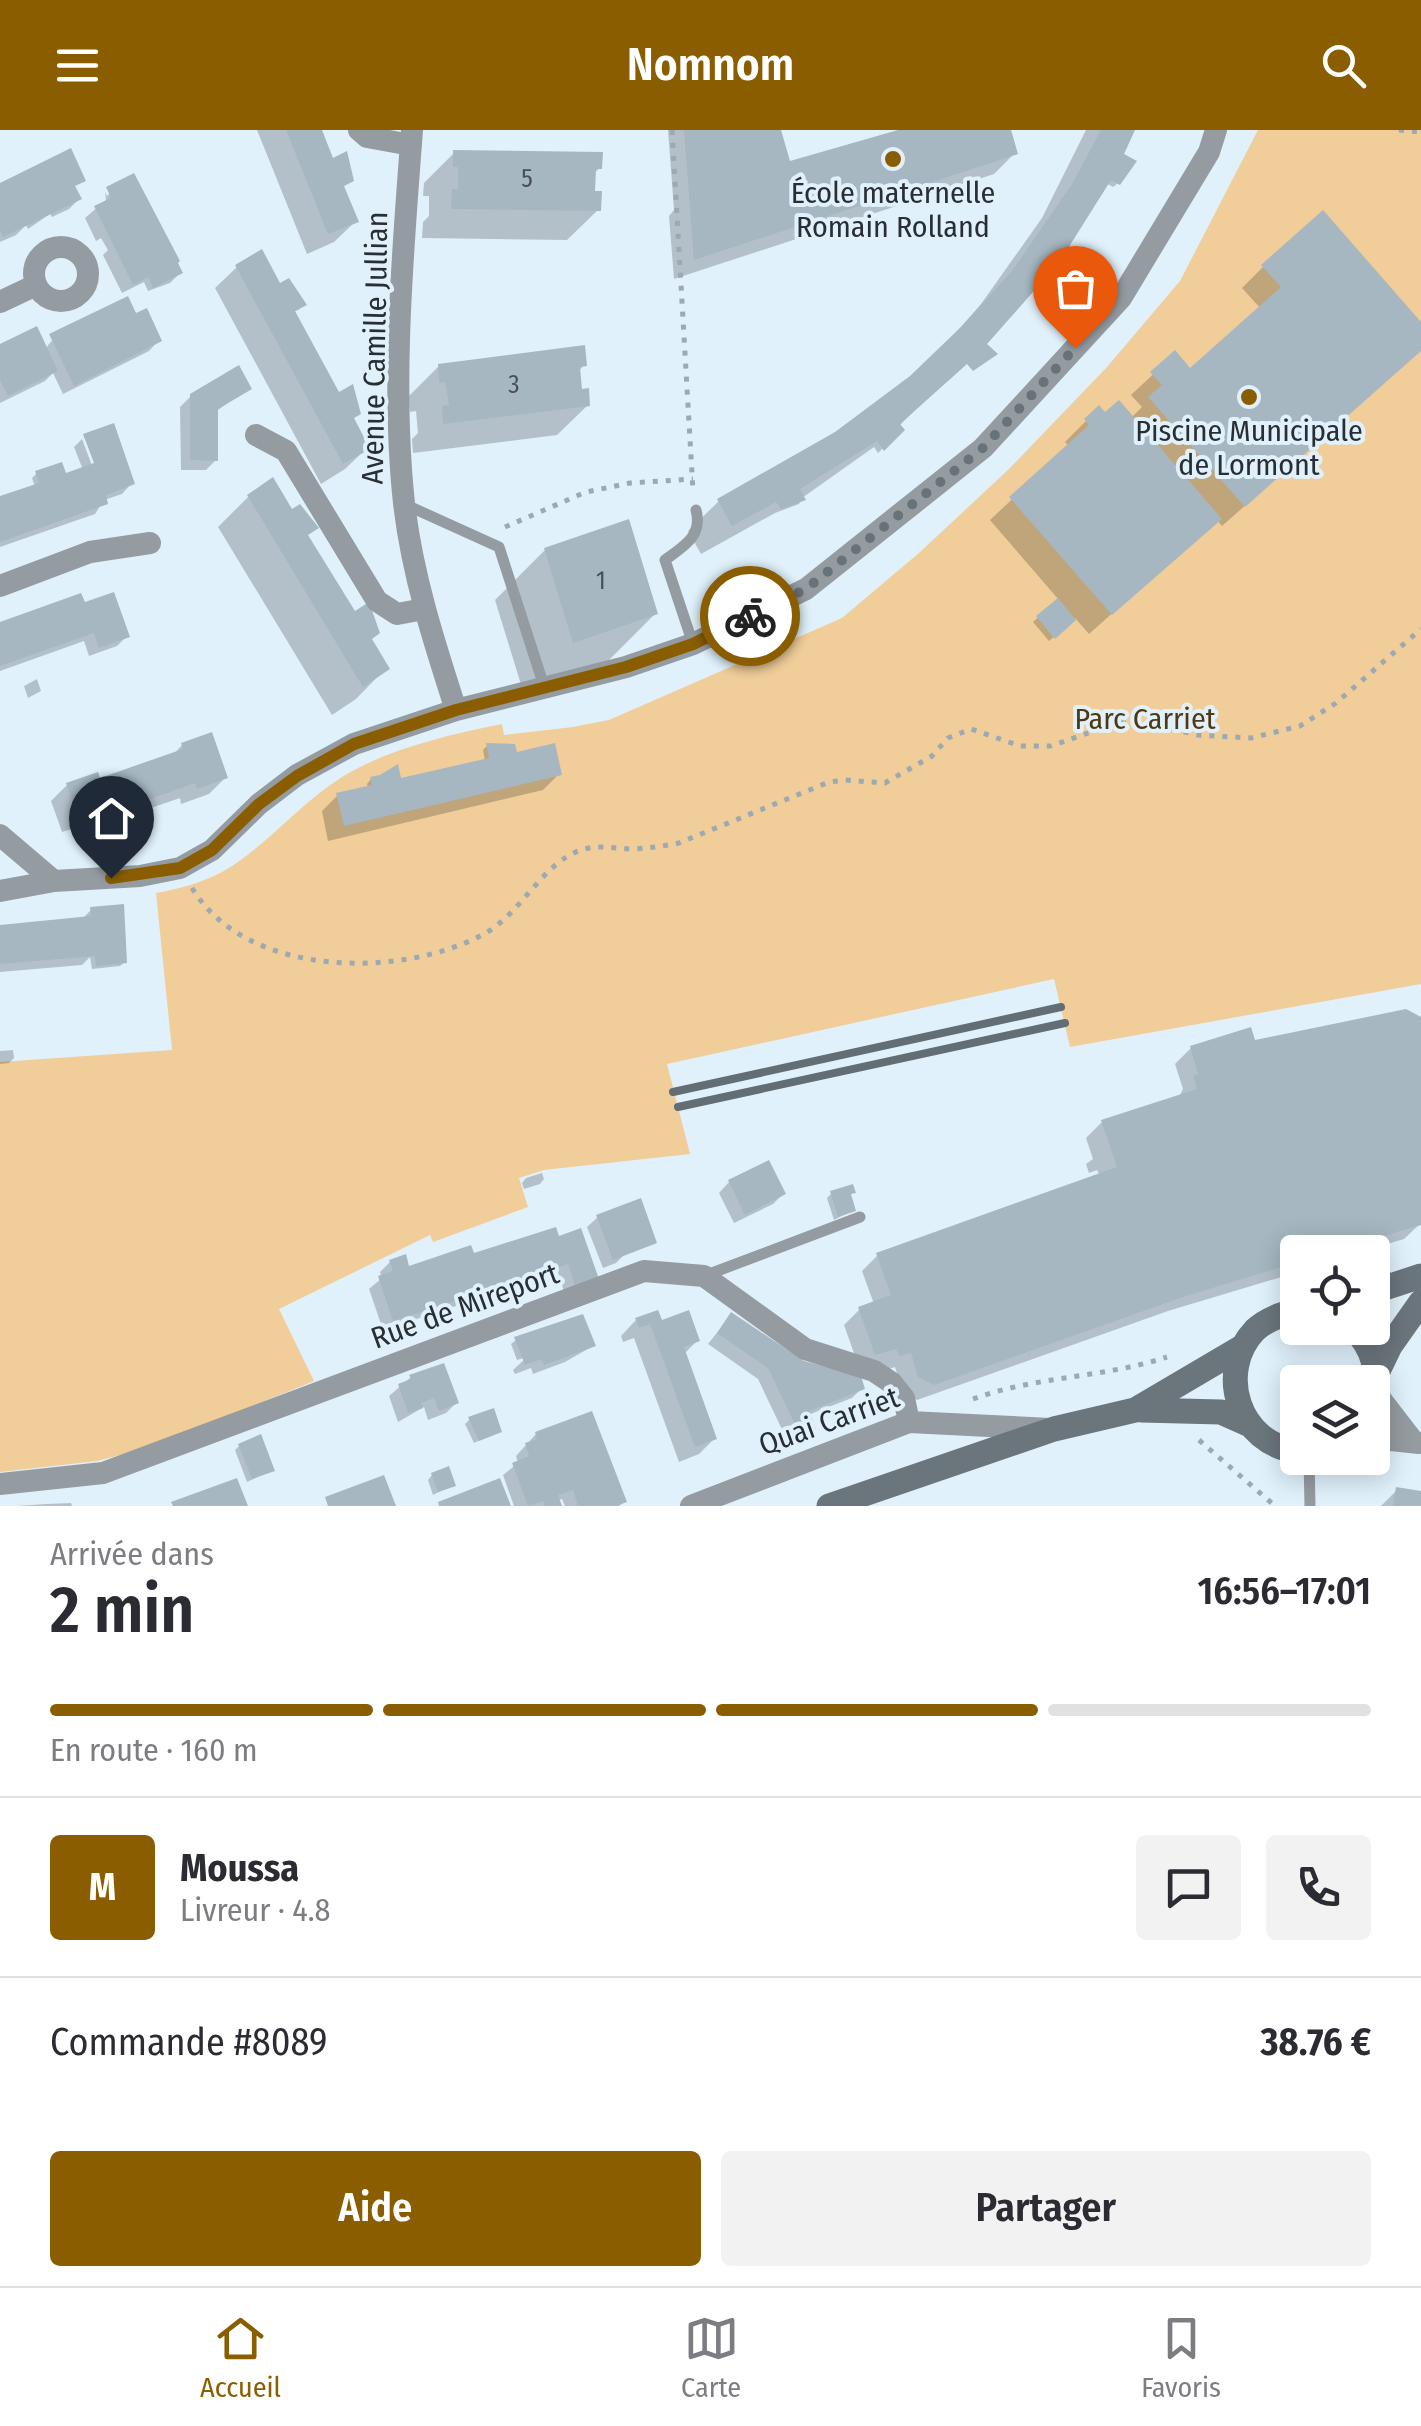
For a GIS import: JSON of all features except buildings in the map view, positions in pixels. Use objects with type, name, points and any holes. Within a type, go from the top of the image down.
[{"type":"main road","points":[[1390,1286],[1421,1276]]},
{"type":"main road","points":[[1384,1365],[1390,1346],[1421,1302]]},
{"type":"main road","name":"Quai Carriet","points":[[1135,1410],[1223,1361],[1242,1347],[1256,1328],[1280,1315]]},
{"type":"main road","points":[[1242,1347],[1235,1366],[1234,1386],[1248,1424]]},
{"type":"main road","name":"Quai Carriet","points":[[829,1506],[1054,1429],[1135,1410],[1220,1412],[1248,1424],[1280,1447]]},
{"type":"street","name":"Avenue Camille Jullian","points":[[359,130],[366,137],[411,137],[399,404],[404,504],[424,610],[456,710]]},
{"type":"street","points":[[0,891],[54,881],[140,876],[180,868],[212,850],[259,804],[297,776],[354,744],[456,710],[626,667],[693,644],[806,589],[983,448],[1122,298],[1209,152],[1216,130]]},
{"type":"street","points":[[0,302],[36,285]]},
{"type":"street","name":"Avenue Camille Jullian","points":[[256,435],[286,451],[377,601],[397,614],[424,610]]},
{"type":"street","points":[[0,586],[90,552],[150,543]]},
{"type":"street","points":[[0,834],[54,881]]},
{"type":"street","name":"Rue de Mireport","points":[[0,1484],[104,1473],[644,1271],[704,1276]]},
{"type":"street","points":[[704,1276],[805,1349],[874,1371],[892,1383],[904,1398],[909,1422]]},
{"type":"street","points":[[1390,1409],[1417,1442]]},
{"type":"street","name":"Quai Carriet","points":[[691,1506],[909,1422],[1054,1429]]},
{"type":"street","points":[[1390,1440],[1417,1442]]},
{"type":"lane","points":[[404,504],[498,547],[544,686]]},
{"type":"lane","points":[[693,644],[665,560],[692,539],[700,524],[696,510]]},
{"type":"lane","points":[[704,1276],[860,1218]]},
{"type":"lane","points":[[1309,1475],[1310,1506]]},
{"type":"path","points":[[672,130],[696,510]]},
{"type":"path","points":[[1399,130],[1421,132]]},
{"type":"path","points":[[477,538],[586,492],[630,482],[693,480]]},
{"type":"path","points":[[180,868],[210,913],[234,930],[299,957],[342,964],[443,951],[484,934],[512,915],[555,866],[579,850],[667,845],[829,782],[885,783],[932,756],[948,738],[971,730],[1020,746],[1050,746],[1128,719],[1198,734],[1251,738],[1300,726],[1336,703],[1421,629]]},
{"type":"path","points":[[969,1400],[1001,1389],[1153,1362]]},
{"type":"path","points":[[1173,1410],[1183,1426],[1275,1506]]},
{"type":"green space","name":"Parc Carriet","points":[[1258,130],[1421,130],[1421,984],[1070,1047],[1054,979],[667,1064],[690,1154],[544,1170],[519,1178],[528,1207],[433,1242],[430,1235],[279,1309],[314,1381],[151,1447],[97,1461],[0,1472],[0,1062],[172,1050],[156,893],[222,872],[326,788],[399,750],[502,724],[504,735],[609,720],[842,618],[1009,469],[1107,367],[1180,281]]},
{"type":"railway","points":[[673,1092],[1061,1007]]},
{"type":"railway","points":[[678,1107],[1065,1023]]},
{"type":"way so far","points":[[750,616],[806,589],[983,448],[1075,348]]},
{"type":"place","name":"École maternelle Romain Rolland","points":[[893,159]]},
{"type":"place","name":"Piscine Municipale de Lormont","points":[[1249,397]]},
{"type":"route","points":[[111,878],[180,868],[212,850],[259,804],[297,776],[354,744],[456,710],[626,667],[693,644],[750,616]]}]
